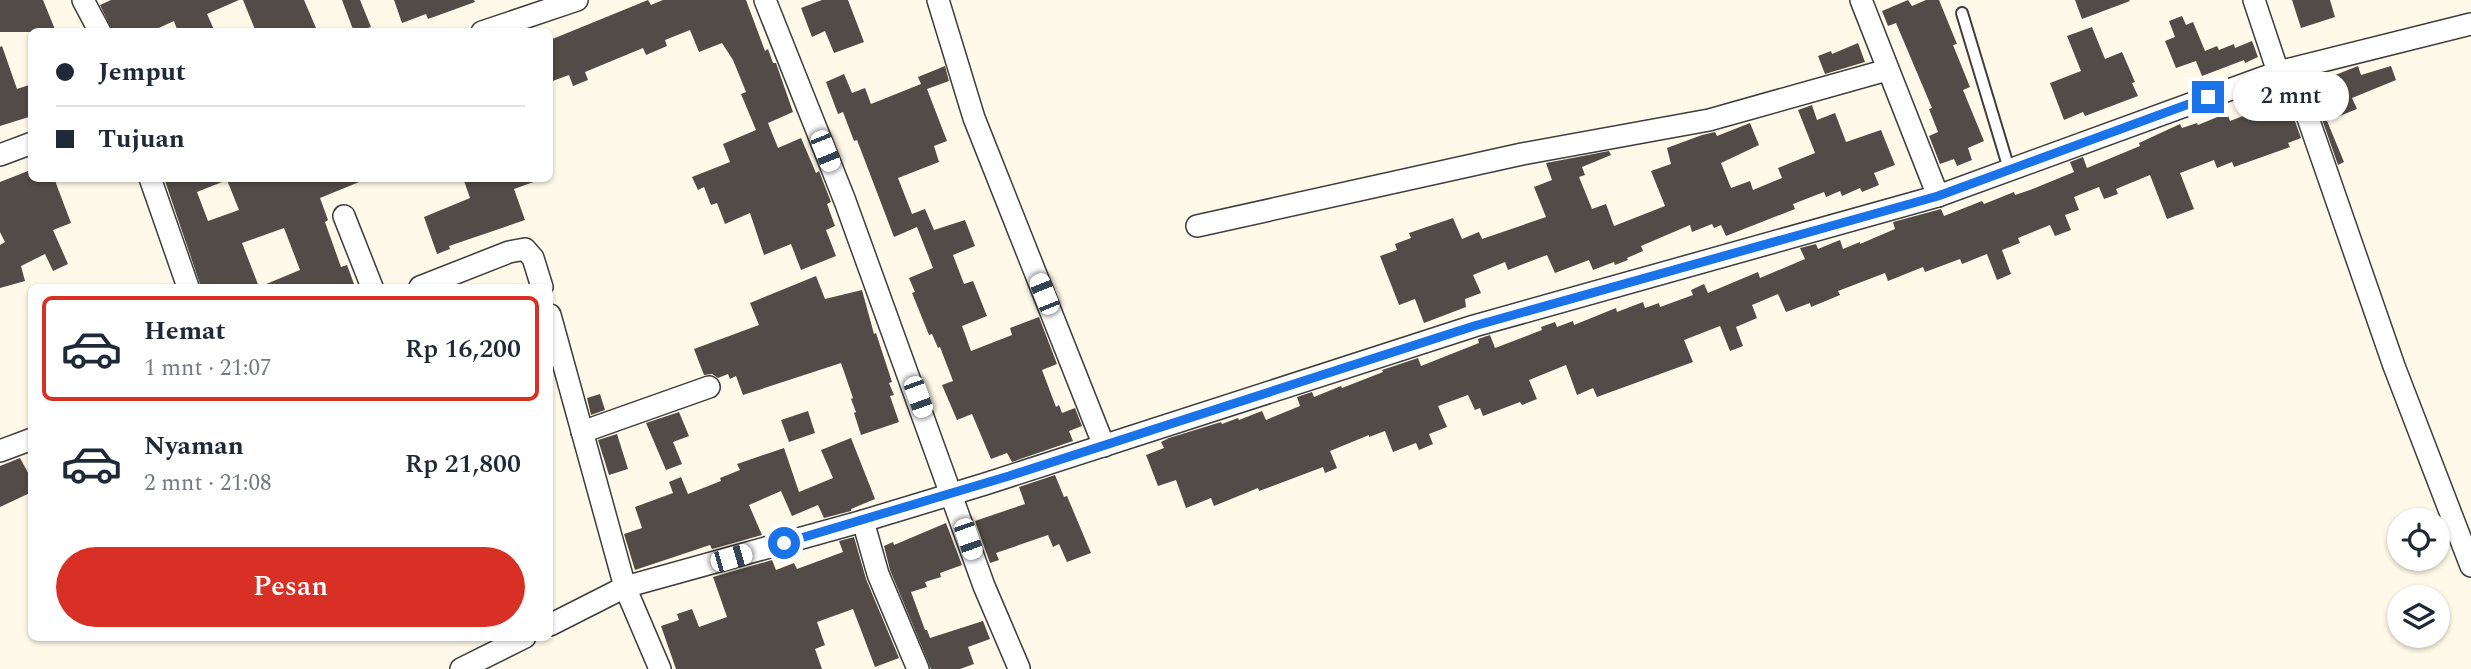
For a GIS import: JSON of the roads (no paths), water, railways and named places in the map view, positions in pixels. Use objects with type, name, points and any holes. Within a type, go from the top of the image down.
[{"type":"street","points":[[83,0],[98,28]]},
{"type":"street","points":[[494,28],[577,0]]},
{"type":"street","points":[[765,0],[845,201],[984,586],[1018,668]]},
{"type":"street","points":[[938,0],[974,118],[1104,446]]},
{"type":"street","points":[[1861,0],[1938,196]]},
{"type":"street","points":[[2254,0],[2284,71],[2471,566]]},
{"type":"street","points":[[553,623],[625,587],[863,521],[1474,326],[1938,196],[2284,71],[2471,24]]},
{"type":"street","points":[[1197,226],[1522,154],[1710,120],[1887,71]]},
{"type":"street","points":[[0,155],[28,144]]},
{"type":"street","points":[[150,182],[187,284]]},
{"type":"street","points":[[344,216],[371,284]]},
{"type":"street","points":[[429,284],[509,252],[525,249],[533,258],[541,284]]},
{"type":"street","points":[[553,326],[625,587],[660,669]]},
{"type":"street","points":[[582,432],[709,387]]},
{"type":"street","points":[[0,451],[28,440]]},
{"type":"street","points":[[863,521],[878,575],[918,669]]},
{"type":"street","points":[[461,669],[517,641]]},
{"type":"lane","points":[[1962,13],[2009,169]]}]
